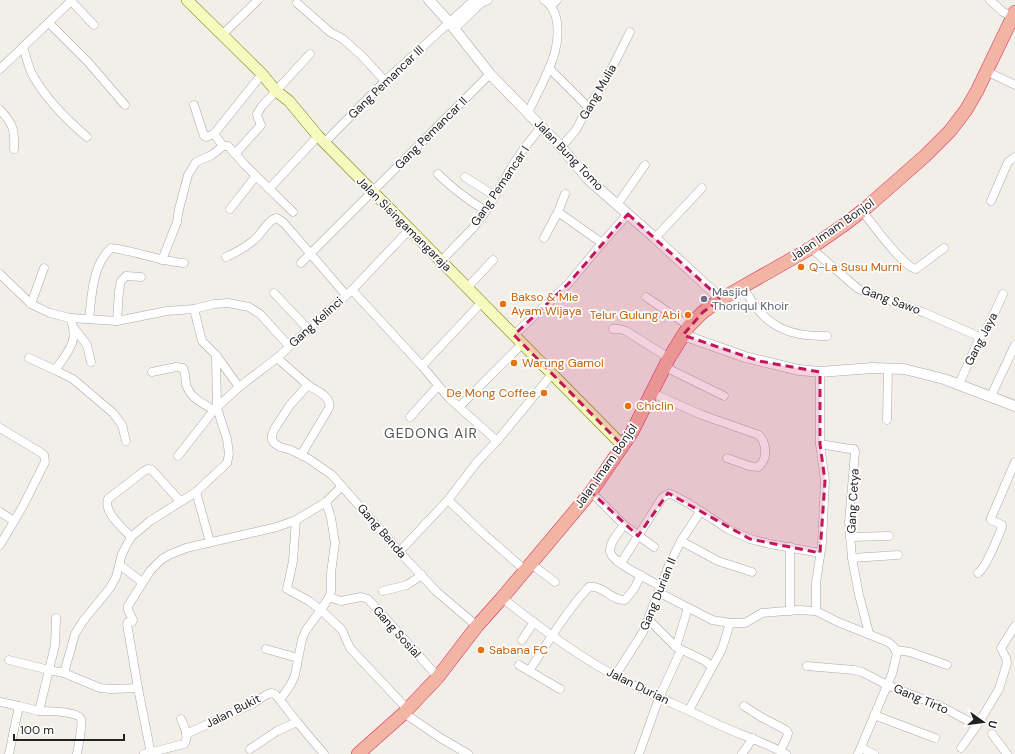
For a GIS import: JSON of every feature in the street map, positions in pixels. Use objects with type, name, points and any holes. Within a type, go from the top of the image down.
[{"type":"highway","name":"Jalan Imam Bonjol","points":[[358,754],[406,712],[438,677],[477,626],[591,492],[624,446],[638,422],[667,362],[686,330],[703,312],[721,299],[811,248],[862,211],[903,176],[950,131],[966,110],[1014,15]]},
{"type":"main road","name":"Jalan Sisingamangaraja","points":[[187,0],[262,74],[276,91],[289,101],[321,140],[624,446]]},
{"type":"street","points":[[0,70],[71,0],[94,25]]},
{"type":"street","points":[[222,35],[258,0]]},
{"type":"street","name":"Jalan Bung Tomo","points":[[429,0],[452,25],[490,74],[561,147],[589,180],[721,299]]},
{"type":"street","points":[[452,25],[474,0]]},
{"type":"street","points":[[452,25],[481,3],[488,0]]},
{"type":"street","points":[[528,113],[549,68],[557,46],[558,35],[554,3],[544,0]]},
{"type":"street","points":[[990,0],[1003,12],[1014,15]]},
{"type":"street","points":[[297,3],[330,32],[343,39],[362,56],[385,81]]},
{"type":"street","points":[[49,23],[88,62],[125,105]]},
{"type":"street","name":"Gang Pemancar III","points":[[269,189],[385,81],[452,25]]},
{"type":"street","name":"Gang Mulia","points":[[561,147],[576,130],[588,107],[603,86],[630,32]]},
{"type":"street","points":[[23,47],[32,74],[56,107],[87,137]]},
{"type":"street","points":[[235,154],[260,127],[261,123],[257,114],[310,54]]},
{"type":"street","points":[[549,68],[588,107]]},
{"type":"street","points":[[986,71],[1015,85]]},
{"type":"street","points":[[194,105],[204,136],[206,137],[214,134],[262,74]]},
{"type":"street","name":"Gang Pemancar II","points":[[301,263],[490,74]]},
{"type":"street","points":[[0,110],[12,124],[14,131],[14,149]]},
{"type":"street","name":"Gang Pemancar I","points":[[441,261],[473,228],[486,211],[518,158],[541,127]]},
{"type":"street","points":[[214,134],[224,146],[228,146],[293,212]]},
{"type":"street","points":[[162,260],[177,222],[188,175],[196,162],[212,155],[224,146]]},
{"type":"street","points":[[991,201],[1008,162],[1015,157]]},
{"type":"street","points":[[617,205],[645,165]]},
{"type":"street","points":[[438,174],[469,201],[486,211]]},
{"type":"street","points":[[230,209],[256,176]]},
{"type":"street","points":[[465,177],[495,196]]},
{"type":"street","points":[[655,238],[702,188]]},
{"type":"street","points":[[544,238],[558,212],[565,194]]},
{"type":"street","points":[[862,211],[897,255],[914,269],[944,248]]},
{"type":"street","points":[[558,212],[602,243]]},
{"type":"street","points":[[514,335],[568,284],[628,214]]},
{"type":"street","points":[[226,257],[234,254],[254,240],[270,221],[277,218],[284,223],[311,254],[422,366],[458,407],[497,441]]},
{"type":"street","name":"Gang Kelinci","points":[[178,456],[215,409],[239,387],[278,358],[289,346],[349,292],[410,229]]},
{"type":"street","points":[[89,319],[94,277],[106,253],[111,248],[136,252],[171,262],[184,263]]},
{"type":"street","name":"Gang Sawo","points":[[811,248],[857,288],[925,313],[980,337]]},
{"type":"street","points":[[467,288],[493,260]]},
{"type":"street","points":[[31,304],[44,268]]},
{"type":"street","points":[[1,276],[31,304],[50,313],[70,318],[117,321],[167,311],[194,309],[214,304],[228,303],[249,307],[260,314],[289,346]]},
{"type":"street","points":[[117,321],[121,281],[126,276],[141,277]]},
{"type":"street","points":[[742,286],[752,302],[769,321],[794,334],[827,336]]},
{"type":"street","points":[[274,293],[308,329]]},
{"type":"street","name":"Gang Jaya","points":[[959,384],[980,337],[989,325],[1003,294]]},
{"type":"street","points":[[646,296],[686,330],[759,361],[799,370],[820,372],[904,369],[944,379],[1015,406]]},
{"type":"street","points":[[422,366],[482,302]]},
{"type":"street","points":[[194,309],[202,341],[216,355],[239,387]]},
{"type":"street","points":[[70,318],[74,328],[87,345],[91,362]]},
{"type":"street","points":[[56,370],[73,343],[74,328]]},
{"type":"street","points":[[613,329],[626,331],[667,362],[724,396]]},
{"type":"street","points":[[458,407],[522,344]]},
{"type":"street","points":[[991,396],[1015,345]]},
{"type":"street","points":[[64,673],[75,634],[83,621],[110,588],[120,565],[122,554],[131,538],[150,521],[196,492],[227,463],[229,454],[227,439],[215,409],[216,355]]},
{"type":"street","points":[[29,358],[73,379],[113,413],[122,425],[126,441]]},
{"type":"street","points":[[278,358],[308,385],[327,398],[330,405],[301,455]]},
{"type":"street","points":[[152,372],[176,367],[183,368],[186,373],[186,384],[192,396],[215,409]]},
{"type":"street","points":[[887,420],[888,369]]},
{"type":"street","points":[[816,611],[816,583],[820,553],[825,481],[820,444],[820,372]]},
{"type":"street","points":[[400,551],[448,500],[477,462],[497,441],[552,374]]},
{"type":"street","name":"Gang Benda","points":[[308,385],[290,405],[275,428],[272,435],[272,440],[274,443],[280,447],[292,450],[326,469],[437,592],[477,626]]},
{"type":"street","points":[[410,417],[438,386]]},
{"type":"street","points":[[652,393],[702,415],[759,435],[764,440],[766,446],[765,454],[761,464],[758,467],[749,466],[727,458]]},
{"type":"street","points":[[0,428],[44,455],[45,462],[0,545]]},
{"type":"street","name":"Gang Cetya","points":[[820,444],[850,448],[854,449],[856,452],[849,522],[850,537],[852,558],[859,595],[869,634]]},
{"type":"street","points":[[978,573],[981,571],[988,558],[1002,527],[1002,525],[991,520],[991,518],[1015,462]]},
{"type":"street","points":[[131,538],[110,514],[107,504],[108,500],[144,471],[148,469],[152,470],[180,501]]},
{"type":"street","points":[[181,719],[187,740],[184,744],[149,754],[127,624],[133,620],[128,610],[128,606],[142,582],[156,564],[169,555],[186,548],[277,527],[296,520],[326,502],[342,486]]},
{"type":"street","points":[[196,492],[210,542]]},
{"type":"street","points":[[591,492],[624,525],[654,547]]},
{"type":"street","points":[[621,563],[662,498],[668,494],[671,494],[688,503],[728,529],[750,539],[820,553]]},
{"type":"street","points":[[448,500],[485,535],[528,567],[555,582]]},
{"type":"street","points":[[280,700],[291,684],[295,675],[302,639],[306,630],[321,610],[331,591],[331,573],[335,543],[331,518],[326,502]]},
{"type":"street","points":[[0,512],[14,521]]},
{"type":"street","name":"Gang Durian II","points":[[615,676],[643,632],[649,620],[659,589],[681,541],[700,512]]},
{"type":"street","points":[[296,520],[293,561],[287,589],[309,601],[342,630],[350,648],[406,712],[439,737],[468,754]]},
{"type":"street","points":[[624,525],[611,545],[611,555],[688,608],[712,620],[730,623],[745,623],[762,613],[816,611],[838,622],[888,642],[896,650],[910,652],[947,665]]},
{"type":"street","points":[[850,537],[889,536]]},
{"type":"street","points":[[681,541],[718,561],[752,572]]},
{"type":"street","points":[[790,547],[790,611]]},
{"type":"street","points":[[852,558],[898,554]]},
{"type":"street","points":[[120,565],[142,582]]},
{"type":"street","points":[[383,591],[407,585],[422,575]]},
{"type":"street","points":[[529,671],[575,603],[589,587],[599,588],[620,600],[625,600],[634,589],[641,575]]},
{"type":"street","name":"Gang Sosial","points":[[329,597],[341,600],[361,598],[368,599],[438,677]]},
{"type":"street","name":"Jalan Durian","points":[[502,598],[552,636],[615,676],[659,698],[753,738],[783,753]]},
{"type":"street","points":[[639,754],[679,648],[688,608]]},
{"type":"street","points":[[39,711],[55,645],[56,618]]},
{"type":"street","points":[[649,620],[679,648],[705,661],[712,667]]},
{"type":"street","points":[[522,640],[534,622]]},
{"type":"street","points":[[689,710],[712,667],[726,637],[730,623]]},
{"type":"street","points":[[961,748],[1000,688],[1007,663],[1001,648],[1015,626]]},
{"type":"street","points":[[266,649],[298,658]]},
{"type":"street","points":[[874,754],[860,751],[895,665],[897,657],[896,650]]},
{"type":"street","points":[[9,660],[64,673],[100,688],[111,690],[138,688]]},
{"type":"street","points":[[519,665],[560,689]]},
{"type":"street","name":"Gang Tirto","points":[[807,666],[854,670],[869,675],[887,685],[940,706],[976,725]]},
{"type":"street","name":"Jalan Bukit","points":[[186,734],[252,704],[266,694],[271,693],[275,694],[324,754]]},
{"type":"street","points":[[0,702],[39,711],[72,713],[79,716],[81,719],[81,725],[77,754]]},
{"type":"street","points":[[8,754],[18,706]]},
{"type":"street","points":[[744,706],[786,730],[788,733],[783,753]]},
{"type":"street","points":[[874,715],[935,738]]},
{"type":"street","points":[[250,749],[277,731],[297,722]]},
{"type":"street","points":[[992,734],[1007,754]]},
{"type":"street","points":[[742,754],[753,738]]},
{"type":"highlighted area","points":[[628,214],[721,299],[703,312],[683,335],[759,361],[820,372],[820,444],[825,481],[820,553],[750,539],[668,493],[638,536],[591,492],[623,446],[514,335],[568,284]]},
{"type":"place","name":"Q-La Susu Murni","points":[[801,267]]},
{"type":"place","name":"Masjid Thoriqul Khoir","points":[[704,299]]},
{"type":"place","name":"Bakso & Mie Ayam Wijaya","points":[[503,304]]},
{"type":"place","name":"Telur Gulung Abi","points":[[688,315]]},
{"type":"place","name":"Warung Gamol","points":[[514,363]]},
{"type":"place","name":"De Mong Coffee","points":[[544,393]]},
{"type":"place","name":"Chiclin","points":[[628,406]]},
{"type":"place","name":"Sabana FC","points":[[481,650]]},
{"type":"district","name":"GEDONG AIR","points":[[431,433]]}]
